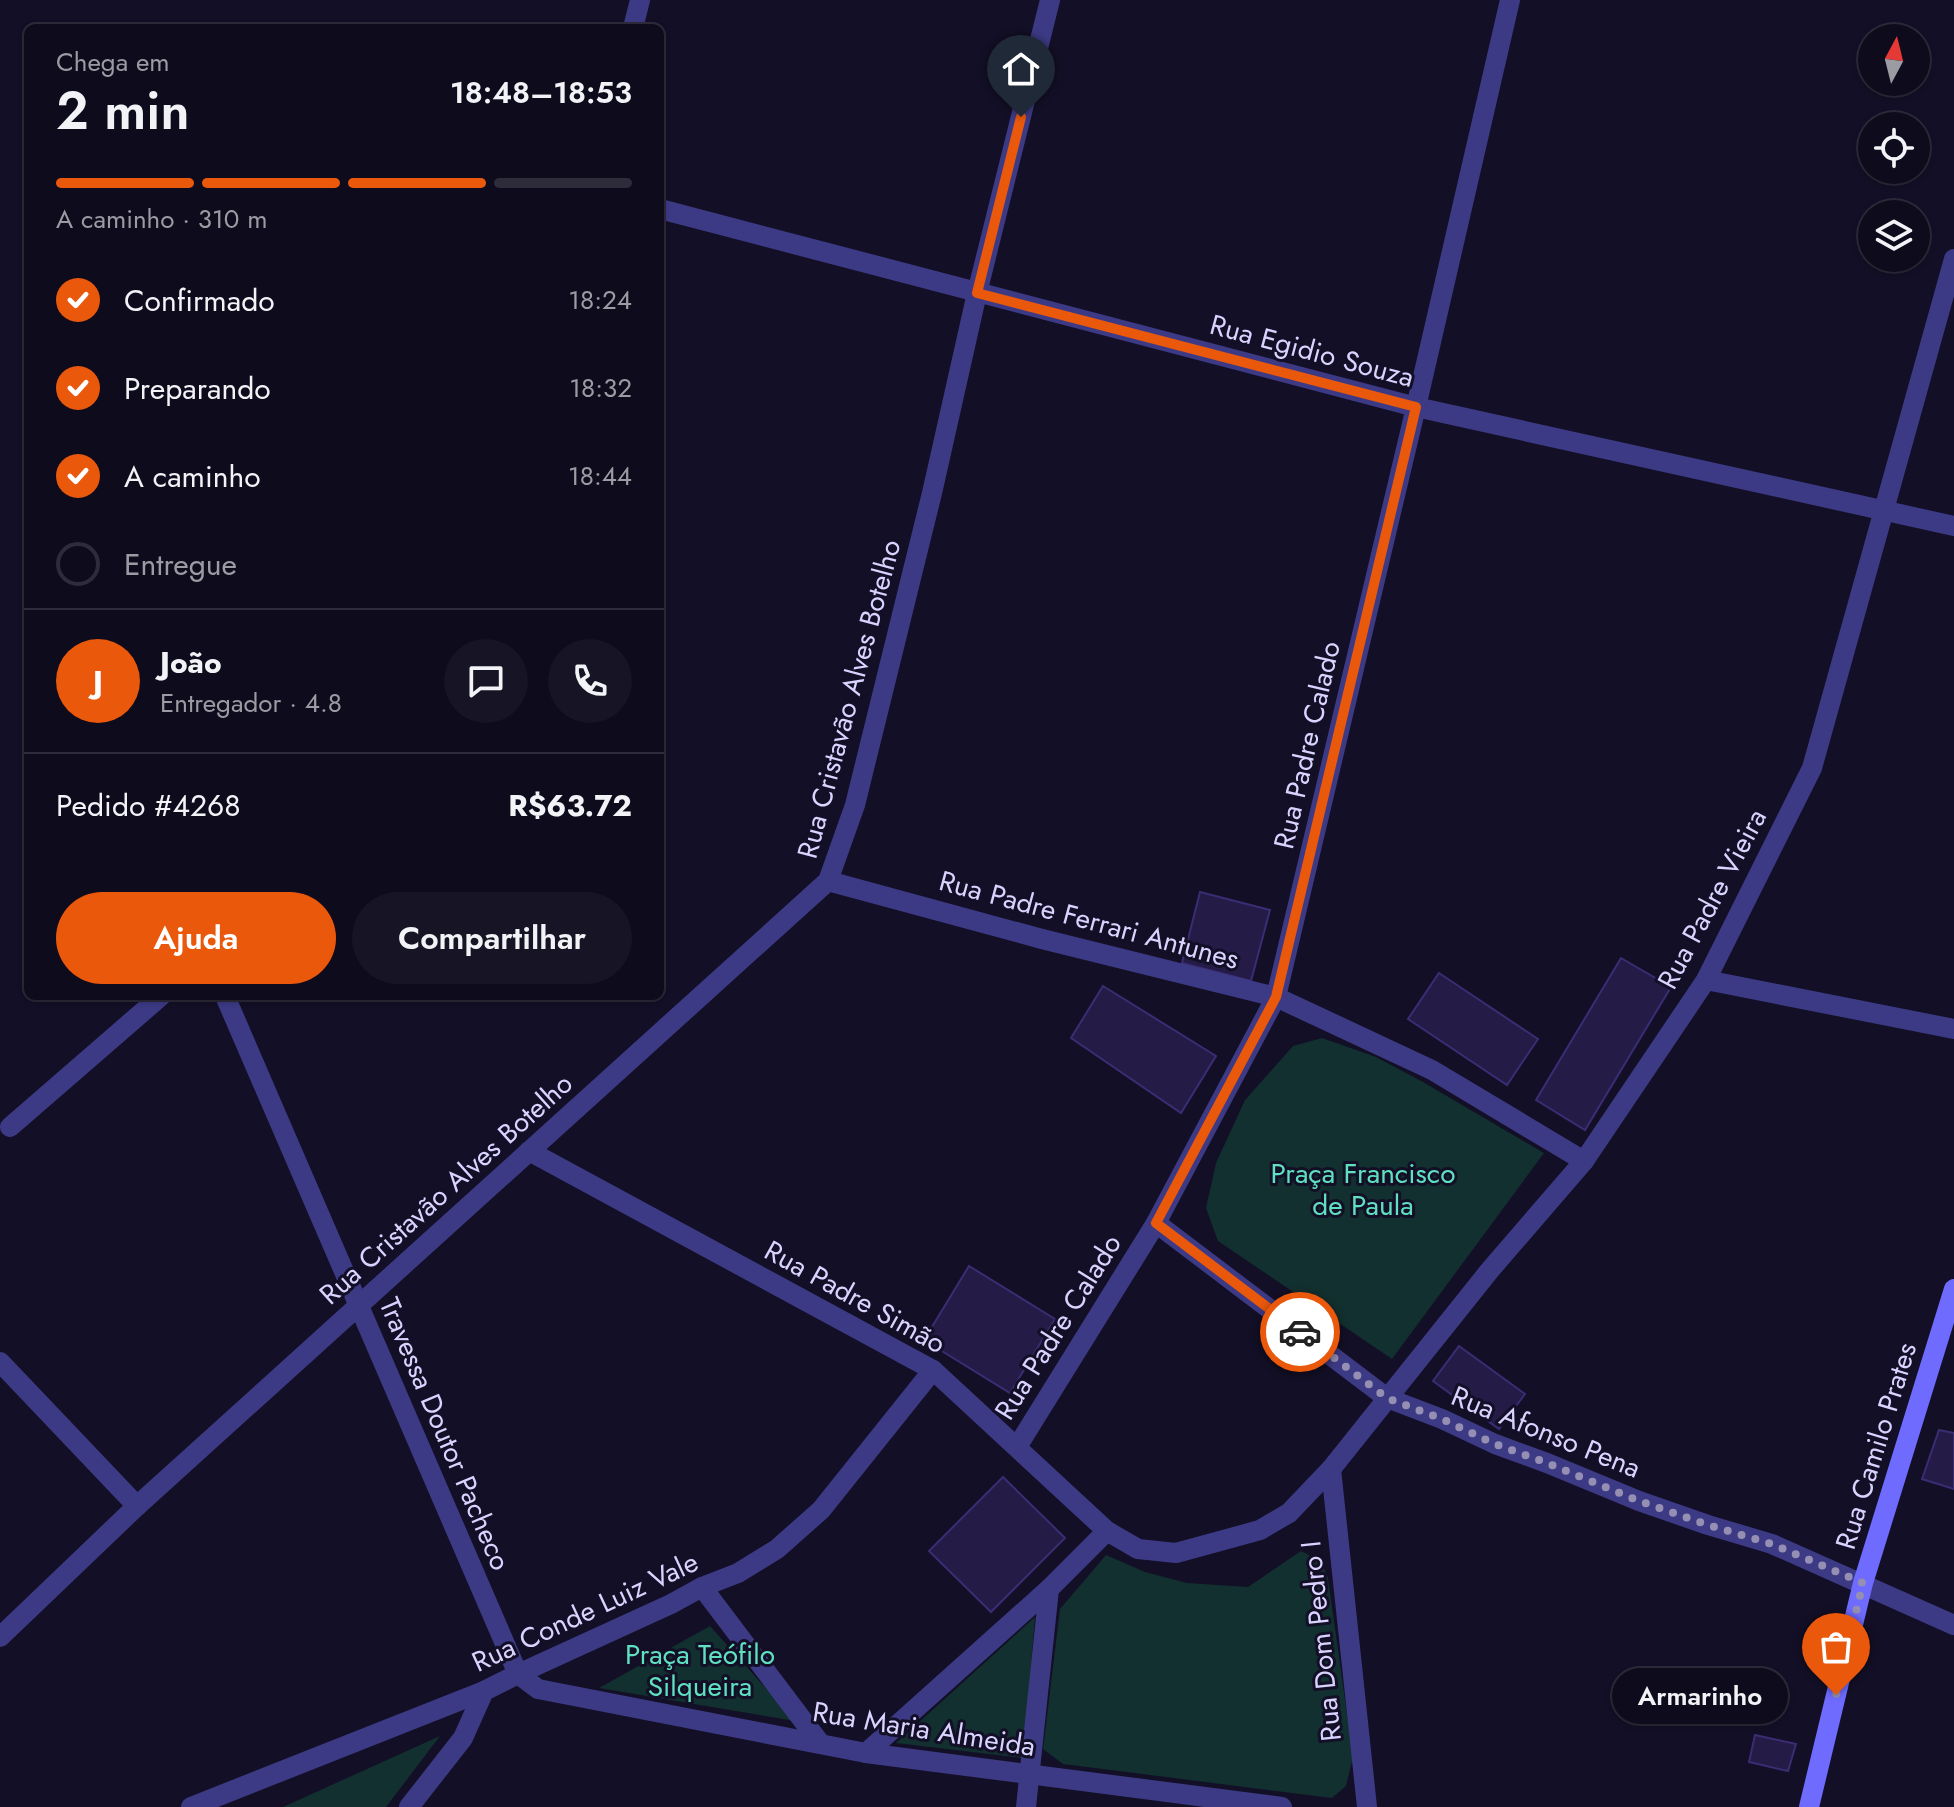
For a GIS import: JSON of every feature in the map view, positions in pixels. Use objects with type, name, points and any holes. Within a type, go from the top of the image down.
[{"type":"street","points":[[634,24],[640,0]]},
{"type":"street","name":"Rua Cristavão Alves Botelho","points":[[0,1637],[137,1506],[828,881],[858,790],[1050,0]]},
{"type":"street","name":"Rua Padre Calado","points":[[1017,1447],[1156,1223],[1276,997],[1510,0]]},
{"type":"street","name":"Rua Egidio Souza","points":[[664,210],[1416,407],[1954,526]]},
{"type":"street","name":"Rua Padre Vieira","points":[[1331,1469],[1490,1270],[1584,1161],[1706,980],[1812,768],[1954,259]]},
{"type":"street","name":"Rua Padre Ferrari Antunes","points":[[828,881],[1276,997],[1432,1070],[1584,1161]]},
{"type":"street","points":[[1706,980],[1954,1029]]},
{"type":"street","points":[[10,1127],[156,1000]]},
{"type":"street","name":"Travessa Doutor Pacheco","points":[[227,1000],[518,1674]]},
{"type":"street","name":"Rua Padre Simão","points":[[529,1151],[933,1370],[1107,1531],[1138,1549],[1176,1553],[1260,1530],[1289,1513],[1331,1469]]},
{"type":"street","name":"Rua Afonso Pena","points":[[1156,1223],[1387,1398],[1639,1501],[1772,1544],[1954,1625]]},
{"type":"street","name":"Rua Camilo Prates","points":[[1809,1807],[1863,1583],[1954,1289]]},
{"type":"street","points":[[0,1362],[137,1506]]},
{"type":"street","name":"Rua Conde Luiz Vale","points":[[191,1807],[484,1691],[702,1587],[738,1573],[777,1549],[821,1510],[933,1370]]},
{"type":"street","name":"Rua Dom Pedro I","points":[[1331,1469],[1367,1807]]},
{"type":"street","points":[[866,1753],[1049,1589],[1107,1531]]},
{"type":"street","points":[[702,1587],[820,1743]]},
{"type":"street","points":[[1026,1807],[1049,1589]]},
{"type":"street","name":"Rua Maria Almeida","points":[[518,1674],[538,1689],[866,1753],[1282,1807]]},
{"type":"street","points":[[409,1807],[463,1738],[484,1691]]},
{"type":"green space","name":"Praça Francisco de Paula","points":[[1322,1038],[1376,1057],[1544,1153],[1392,1359],[1218,1241],[1206,1208],[1216,1163],[1245,1100],[1293,1046]]},
{"type":"green space","points":[[1301,1551],[1324,1568],[1328,1578],[1353,1757],[1346,1786],[1332,1798],[1063,1764],[1043,1749],[1060,1609],[1106,1555],[1145,1572],[1187,1583],[1248,1587]]},
{"type":"green space","points":[[1035,1617],[1023,1758],[896,1743]]},
{"type":"green space","name":"Praça Teófilo Silqueira","points":[[710,1626],[795,1721],[599,1688]]},
{"type":"green space","points":[[440,1736],[386,1807],[283,1807]]},
{"type":"building","points":[[1200,892],[1270,910],[1251,981],[1182,963]]},
{"type":"building","points":[[1621,958],[1671,987],[1585,1130],[1536,1100]]},
{"type":"building","points":[[1439,973],[1538,1039],[1507,1085],[1408,1019]]},
{"type":"building","points":[[1103,986],[1216,1056],[1181,1113],[1071,1038]]},
{"type":"building","points":[[969,1266],[1055,1319],[1010,1393],[924,1340]]},
{"type":"building","points":[[1459,1346],[1525,1394],[1499,1429],[1433,1381]]},
{"type":"building","points":[[1939,1430],[1954,1433],[1954,1489],[1922,1479]]},
{"type":"building","points":[[1003,1477],[1065,1538],[991,1612],[929,1551]]},
{"type":"building","points":[[1755,1735],[1796,1744],[1788,1771],[1749,1762]]},
{"type":"way so far","points":[[1300,1332],[1387,1398],[1639,1501],[1772,1544],[1863,1583],[1836,1695]]},
{"type":"place","name":"Armarinho","points":[[1836,1695]]},
{"type":"route","points":[[1021,117],[977,293],[1416,407],[1276,997],[1156,1223],[1300,1332]]}]
